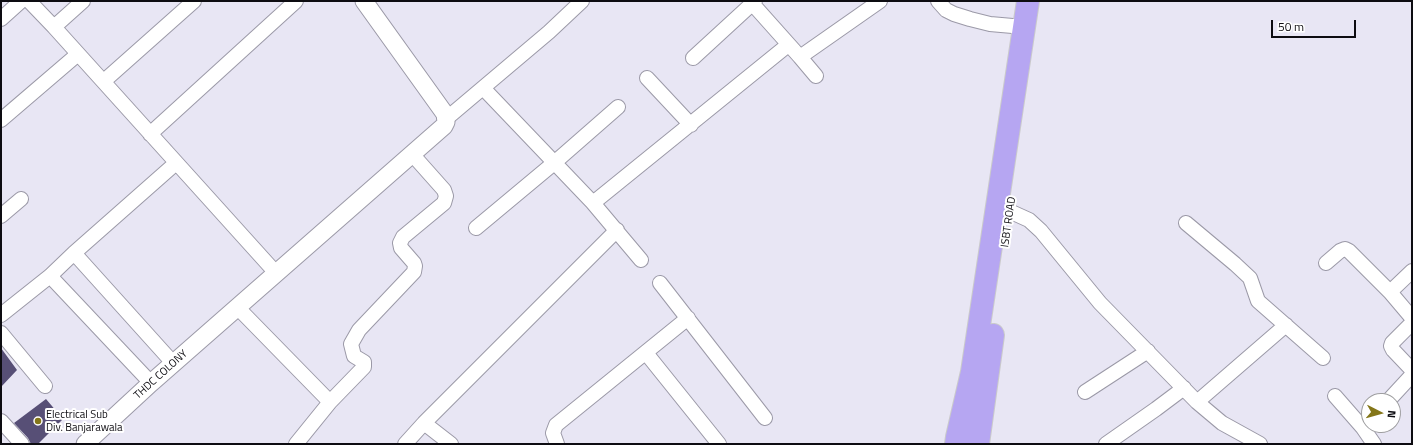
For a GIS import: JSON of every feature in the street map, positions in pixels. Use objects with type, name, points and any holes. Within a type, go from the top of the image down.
[{"type":"highway","points":[[956,444],[972,372],[1004,209],[1028,1]]},
{"type":"highway","name":"ISBT ROAD","points":[[978,444],[1004,209],[1040,1]]},
{"type":"street","points":[[1,19],[21,1]]},
{"type":"street","points":[[29,1],[54,26],[276,273]]},
{"type":"street","points":[[54,26],[83,1]]},
{"type":"street","points":[[104,82],[194,1]]},
{"type":"street","points":[[150,134],[296,1]]},
{"type":"street","points":[[364,1],[445,114],[446,119],[484,89],[582,1]]},
{"type":"street","points":[[800,57],[880,1]]},
{"type":"street","points":[[938,1],[946,10],[970,20],[990,24],[1024,27]]},
{"type":"street","points":[[693,58],[752,2],[816,76]]},
{"type":"street","points":[[593,203],[788,45]]},
{"type":"street","points":[[1,120],[78,54]]},
{"type":"street","points":[[646,78],[691,125]]},
{"type":"street","points":[[484,89],[593,203],[641,260]]},
{"type":"street","points":[[476,228],[618,107]]},
{"type":"street","name":"THDC COLONY","points":[[85,444],[276,273],[444,126],[446,119]]},
{"type":"street","points":[[301,443],[330,402],[364,367],[364,362],[354,356],[351,344],[360,330],[414,272],[414,263],[401,248],[400,243],[402,237],[444,203],[446,199],[444,190],[412,154]]},
{"type":"street","points":[[1,316],[50,276],[176,163]]},
{"type":"street","points":[[1,216],[21,199]]},
{"type":"street","points":[[1004,209],[1029,220],[1041,231],[1100,303],[1197,402],[1216,419],[1253,442]]},
{"type":"street","points":[[1186,223],[1250,278],[1258,301],[1323,358]]},
{"type":"street","points":[[406,444],[424,423],[617,230]]},
{"type":"street","points":[[1326,263],[1340,251],[1347,250],[1390,292],[1412,318]]},
{"type":"street","points":[[74,253],[174,364]]},
{"type":"street","points":[[1390,292],[1412,272]]},
{"type":"street","points":[[50,276],[152,383]]},
{"type":"street","points":[[660,283],[765,418]]},
{"type":"street","points":[[238,308],[330,402]]},
{"type":"street","points":[[557,444],[553,433],[556,424],[688,318]]},
{"type":"street","points":[[1412,323],[1392,343],[1391,346],[1412,370]]},
{"type":"street","points":[[1197,402],[1286,326]]},
{"type":"street","points":[[1,332],[45,386]]},
{"type":"street","points":[[1085,392],[1148,351]]},
{"type":"street","points":[[646,353],[719,444]]},
{"type":"street","points":[[1395,393],[1412,375]]},
{"type":"street","points":[[1106,444],[1184,388]]},
{"type":"street","points":[[1335,396],[1361,420]]},
{"type":"street","points":[[424,423],[451,444]]},
{"type":"street","points":[[2,424],[18,440]]},
{"type":"street","points":[[1369,433],[1374,444]]},
{"type":"building","points":[[1,348],[17,370],[1,387]]},
{"type":"building","name":"Electrical Sub Div. Banjarawala","points":[[46,399],[63,419],[38,444],[31,444],[28,438],[14,423]]},
{"type":"place","name":"Electrical Sub Div. Banjarawala","points":[[38,421]]}]
